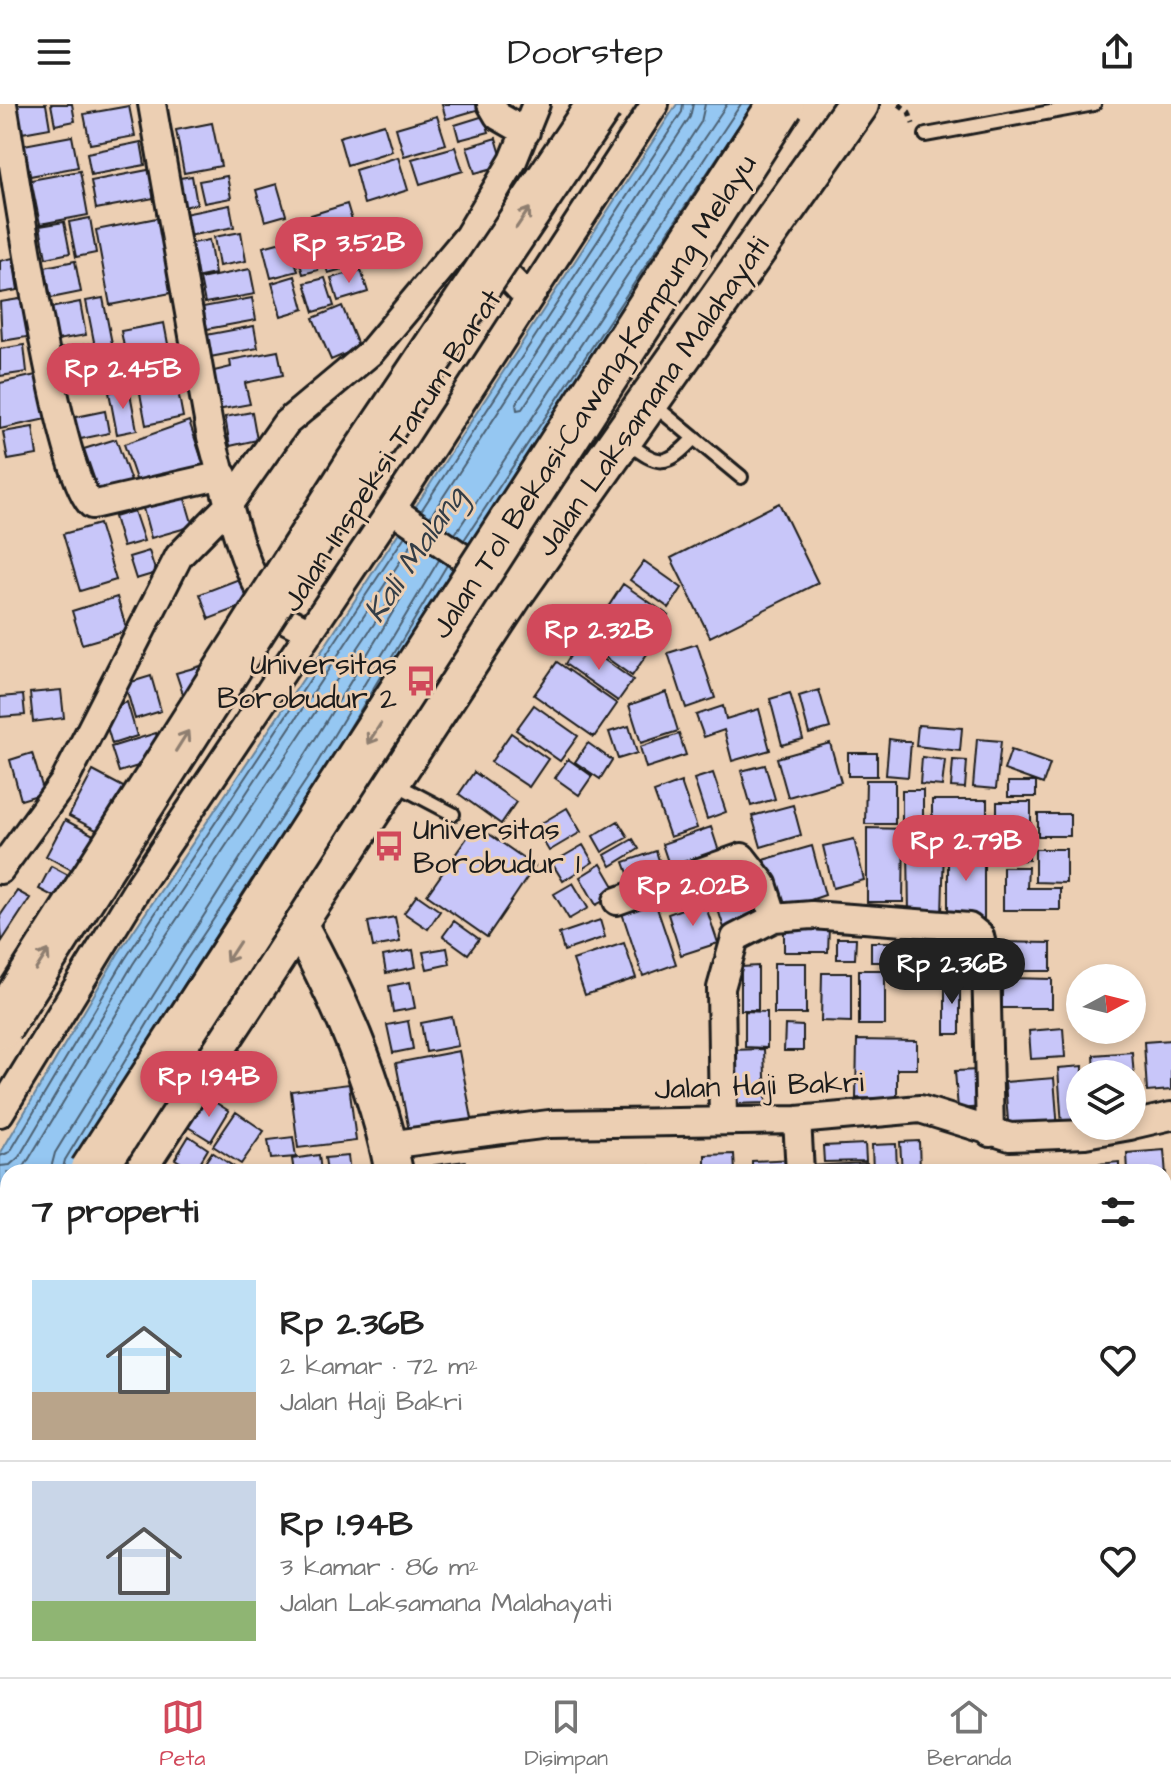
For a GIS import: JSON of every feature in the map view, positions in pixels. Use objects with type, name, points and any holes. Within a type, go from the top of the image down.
[{"type":"highway","points":[[0,1026],[358,464],[600,104]]},
{"type":"highway","name":"Jalan Tol Bekasi–Cawang–Kampung Melayu","points":[[97,1164],[781,104]]},
{"type":"main road","name":"Jalan Laksamana Malahayati","points":[[138,1164],[391,782],[503,585],[622,439],[858,104]]},
{"type":"street","points":[[3,104],[51,374],[82,495],[92,505],[114,502],[223,475]]},
{"type":"street","points":[[152,104],[211,437],[223,475],[227,507],[266,596],[281,617],[310,632]]},
{"type":"street","points":[[491,104],[498,116],[526,132]]},
{"type":"street","points":[[0,870],[64,782],[179,556],[227,507],[286,423],[371,352],[468,236],[513,161],[536,104]]},
{"type":"street","name":"Jalan Inspeksi Tarum Barat","points":[[0,1113],[8,1081],[310,632],[399,513],[529,298],[655,104]]},
{"type":"street","points":[[468,236],[529,298]]},
{"type":"street","points":[[399,513],[503,585]]},
{"type":"street","points":[[617,901],[742,857],[763,884],[774,918]]},
{"type":"street","points":[[723,1120],[719,1016],[727,958],[735,938],[774,918],[812,915],[969,927],[980,936],[986,962],[990,1133]]},
{"type":"street","points":[[297,922],[332,986],[353,1035],[390,1158]]},
{"type":"street","name":"Jalan Haji Bakri","points":[[390,1158],[549,1124],[797,1120],[920,1109],[1010,1137],[1066,1135]]},
{"type":"street","name":"Jalan Haji Bakri","points":[[1146,1122],[1171,1116]]},
{"type":"street","points":[[797,1120],[800,1164]]},
{"type":"lane","points":[[926,135],[1094,104]]},
{"type":"lane","points":[[649,400],[741,477]]},
{"type":"lane","points":[[622,439],[657,462],[668,461],[694,438]]},
{"type":"lane","points":[[391,782],[453,814]]},
{"type":"water","name":"Kali Malang","points":[[677,104],[763,104],[443,587],[326,783],[83,1164],[0,1164],[0,1154],[118,954],[316,660]]},
{"type":"building","points":[[16,104],[46,104],[50,128],[22,133]]},
{"type":"building","points":[[51,104],[72,104],[75,121],[55,125]]},
{"type":"building","points":[[442,104],[478,104],[480,109],[446,119]]},
{"type":"building","points":[[129,106],[135,136],[90,144],[84,114]]},
{"type":"building","points":[[437,116],[446,144],[404,156],[396,128]]},
{"type":"building","points":[[484,116],[489,132],[459,140],[455,125]]},
{"type":"building","points":[[212,123],[221,166],[184,173],[176,130]]},
{"type":"building","points":[[384,124],[392,151],[347,165],[339,137]]},
{"type":"building","points":[[72,136],[78,167],[30,176],[24,145]]},
{"type":"building","points":[[496,138],[504,165],[475,173],[467,147]]},
{"type":"building","points":[[141,142],[145,165],[91,175],[87,153]]},
{"type":"building","points":[[455,147],[463,171],[420,184],[412,159]]},
{"type":"building","points":[[398,157],[408,190],[364,204],[355,170]]},
{"type":"building","points":[[153,169],[159,197],[96,209],[91,181]]},
{"type":"building","points":[[80,171],[88,215],[40,224],[31,180]]},
{"type":"building","points":[[192,176],[197,204],[179,208],[174,179]]},
{"type":"building","points":[[227,176],[231,198],[204,203],[199,181]]},
{"type":"building","points":[[277,184],[286,215],[265,221],[256,190]]},
{"type":"building","points":[[347,204],[356,234],[320,245],[311,215]]},
{"type":"building","points":[[230,205],[234,227],[188,236],[184,214]]},
{"type":"building","points":[[162,217],[176,292],[110,305],[96,230]]},
{"type":"building","points":[[90,218],[96,253],[76,257],[69,222]]},
{"type":"building","points":[[64,222],[70,253],[46,258],[40,226]]},
{"type":"building","points":[[303,222],[318,270],[303,274],[289,225]]},
{"type":"building","points":[[241,232],[246,261],[219,266],[214,237]]},
{"type":"building","points":[[209,240],[215,274],[195,278],[188,244]]},
{"type":"building","points":[[289,240],[298,271],[271,278],[263,247]]},
{"type":"building","points":[[353,240],[360,264],[328,273],[321,250]]},
{"type":"building","points":[[13,258],[18,290],[0,293],[0,261]]},
{"type":"building","points":[[75,261],[81,292],[51,298],[45,267]]},
{"type":"building","points":[[250,269],[255,294],[205,303],[200,279]]},
{"type":"building","points":[[361,270],[368,292],[338,301],[331,278]]},
{"type":"building","points":[[295,276],[304,309],[281,316],[272,283]]},
{"type":"building","points":[[325,278],[334,306],[314,312],[305,283]]},
{"type":"building","points":[[26,298],[33,336],[2,341],[0,302]]},
{"type":"building","points":[[103,298],[117,369],[100,372],[86,301]]},
{"type":"building","points":[[252,298],[256,320],[207,329],[203,307]]},
{"type":"building","points":[[80,302],[86,335],[57,340],[50,308]]},
{"type":"building","points":[[342,306],[359,348],[331,360],[313,318]]},
{"type":"building","points":[[164,323],[172,365],[129,373],[121,331]]},
{"type":"building","points":[[254,326],[258,348],[210,357],[206,335]]},
{"type":"building","points":[[89,344],[96,381],[65,387],[58,349]]},
{"type":"building","points":[[24,345],[27,372],[0,376],[0,349]]},
{"type":"building","points":[[278,351],[283,375],[245,383],[250,404],[217,410],[210,372],[231,367],[230,360]]},
{"type":"building","points":[[174,370],[183,417],[146,425],[137,377]]},
{"type":"building","points":[[36,375],[46,419],[0,429],[0,383]]},
{"type":"building","points":[[129,388],[137,430],[117,434],[109,392]]},
{"type":"building","points":[[105,411],[109,433],[76,440],[71,418]]},
{"type":"building","points":[[252,412],[257,440],[230,446],[225,417]]},
{"type":"building","points":[[189,421],[205,469],[140,491],[124,444]]},
{"type":"building","points":[[33,427],[37,455],[8,460],[3,432]]},
{"type":"building","points":[[116,439],[134,490],[102,501],[84,449]]},
{"type":"building","points":[[182,489],[193,526],[151,538],[141,501]]},
{"type":"building","points":[[779,503],[818,583],[710,637],[671,558]]},
{"type":"building","points":[[134,511],[144,541],[123,547],[114,517]]},
{"type":"building","points":[[99,524],[116,580],[80,591],[63,534]]},
{"type":"building","points":[[149,551],[156,573],[136,579],[129,557]]},
{"type":"building","points":[[644,561],[682,588],[669,608],[630,580]]},
{"type":"building","points":[[247,576],[256,601],[209,619],[200,594]]},
{"type":"building","points":[[623,584],[668,615],[652,638],[608,607]]},
{"type":"building","points":[[117,597],[127,631],[82,644],[72,611]]},
{"type":"building","points":[[606,617],[651,648],[632,676],[587,644]]},
{"type":"building","points":[[579,642],[633,680],[618,701],[565,664]]},
{"type":"building","points":[[697,644],[715,698],[686,708],[668,653]]},
{"type":"building","points":[[215,662],[184,697],[176,673]]},
{"type":"building","points":[[557,662],[617,704],[594,737],[534,695]]},
{"type":"building","points":[[151,676],[161,711],[135,719],[125,684]]},
{"type":"building","points":[[61,690],[64,718],[33,722],[30,693]]},
{"type":"building","points":[[819,690],[830,728],[809,734],[799,696]]},
{"type":"building","points":[[666,692],[678,731],[641,743],[629,705]]},
{"type":"building","points":[[790,693],[803,739],[782,745],[770,699]]},
{"type":"building","points":[[23,695],[25,715],[0,717],[0,697]]},
{"type":"building","points":[[127,702],[137,736],[112,744],[102,710]]},
{"type":"building","points":[[534,705],[578,736],[560,761],[516,730]]},
{"type":"building","points":[[723,706],[726,719],[759,709],[770,750],[732,761],[724,730],[704,737],[696,715]]},
{"type":"building","points":[[918,725],[962,728],[960,751],[916,746]]},
{"type":"building","points":[[629,726],[637,753],[618,759],[609,732]]},
{"type":"building","points":[[156,733],[163,758],[119,772],[111,747]]},
{"type":"building","points":[[511,733],[548,759],[529,787],[491,762]]},
{"type":"building","points":[[679,734],[686,755],[646,768],[640,747]]},
{"type":"building","points":[[889,739],[911,742],[908,777],[886,775]]},
{"type":"building","points":[[977,739],[1001,741],[996,789],[973,787]]},
{"type":"building","points":[[588,743],[612,760],[600,779],[575,762]]},
{"type":"building","points":[[830,743],[841,782],[788,797],[777,758]]},
{"type":"building","points":[[1011,750],[1050,764],[1043,784],[1004,770]]},
{"type":"building","points":[[32,753],[44,793],[21,800],[10,760]]},
{"type":"building","points":[[848,753],[877,753],[877,776],[848,776]]},
{"type":"building","points":[[922,757],[945,760],[942,786],[920,784]]},
{"type":"building","points":[[568,759],[592,776],[579,795],[555,778]]},
{"type":"building","points":[[953,760],[967,761],[965,788],[951,787]]},
{"type":"building","points":[[765,765],[775,799],[751,806],[741,771]]},
{"type":"building","points":[[93,771],[127,789],[102,833],[69,816]]},
{"type":"building","points":[[474,772],[516,802],[501,824],[459,794]]},
{"type":"building","points":[[713,773],[726,812],[707,819],[694,779]]},
{"type":"building","points":[[866,780],[895,780],[895,824],[865,824]]},
{"type":"building","points":[[681,782],[697,828],[670,837],[654,792]]},
{"type":"building","points":[[1008,782],[1036,782],[1036,797],[1008,797]]},
{"type":"building","points":[[902,790],[923,790],[923,830],[902,824]]},
{"type":"building","points":[[932,800],[987,800],[987,829],[932,829]]},
{"type":"building","points":[[997,802],[1031,802],[1031,828],[997,828]]},
{"type":"building","points":[[793,805],[801,835],[761,847],[752,816]]},
{"type":"building","points":[[567,808],[581,832],[549,851],[535,827]]},
{"type":"building","points":[[1038,814],[1070,814],[1070,836],[1038,836]]},
{"type":"building","points":[[65,820],[99,838],[79,874],[46,856]]},
{"type":"building","points":[[618,821],[628,837],[602,852],[593,836]]},
{"type":"building","points":[[476,825],[535,866],[487,937],[427,895]]},
{"type":"building","points":[[711,827],[722,861],[673,877],[662,844]]},
{"type":"building","points":[[867,828],[904,829],[903,902],[867,902]]},
{"type":"building","points":[[1001,836],[1029,836],[1029,860],[1000,861]]},
{"type":"building","points":[[633,839],[639,849],[611,866],[605,855]]},
{"type":"building","points":[[854,839],[864,880],[833,888],[823,846]]},
{"type":"building","points":[[583,845],[593,862],[563,881],[552,863]]},
{"type":"building","points":[[812,846],[825,895],[781,910],[763,860]]},
{"type":"building","points":[[908,846],[944,846],[942,916],[909,915]]},
{"type":"building","points":[[948,846],[984,846],[984,920],[948,920]]},
{"type":"building","points":[[1035,849],[1066,849],[1066,883],[1035,882]]},
{"type":"building","points":[[656,851],[666,882],[635,892],[624,862]]},
{"type":"building","points":[[601,864],[618,893],[596,905],[580,877]]},
{"type":"building","points":[[51,866],[74,878],[62,901],[39,889]]},
{"type":"building","points":[[1003,867],[1028,867],[1027,888],[1060,888],[1060,910],[1003,910]]},
{"type":"building","points":[[573,883],[588,908],[569,919],[554,894]]},
{"type":"building","points":[[745,887],[755,917],[724,928],[714,897]]},
{"type":"building","points":[[17,891],[30,898],[2,941],[0,916]]},
{"type":"building","points":[[417,895],[440,911],[428,929],[404,913]]},
{"type":"building","points":[[704,901],[718,943],[681,955],[668,914]]},
{"type":"building","points":[[655,902],[676,964],[643,976],[622,913]]},
{"type":"building","points":[[395,917],[400,942],[373,947],[368,922]]},
{"type":"building","points":[[600,920],[605,937],[564,951],[559,934]]},
{"type":"building","points":[[454,921],[479,939],[468,954],[443,936]]},
{"type":"building","points":[[784,927],[829,927],[828,952],[784,952]]},
{"type":"building","points":[[837,938],[856,938],[855,959],[837,959]]},
{"type":"building","points":[[871,942],[953,942],[952,962],[871,962]]},
{"type":"building","points":[[995,942],[1051,943],[1051,971],[995,971]]},
{"type":"building","points":[[624,943],[636,978],[585,995],[573,960]]},
{"type":"building","points":[[447,948],[450,964],[427,969],[423,952]]},
{"type":"building","points":[[413,950],[416,967],[386,973],[383,956]]},
{"type":"building","points":[[774,963],[806,963],[806,1014],[774,1014]]},
{"type":"building","points":[[758,966],[758,1010],[741,1010],[741,967]]},
{"type":"building","points":[[859,970],[885,970],[885,1025],[859,1025]]},
{"type":"building","points":[[822,973],[851,973],[851,1022],[821,1021]]},
{"type":"building","points":[[945,978],[960,979],[960,1034],[945,1034]]},
{"type":"building","points":[[1002,978],[1052,979],[1052,1008],[1002,1008]]},
{"type":"building","points":[[410,982],[415,1008],[393,1012],[389,986]]},
{"type":"building","points":[[745,1011],[767,1012],[767,1048],[745,1047]]},
{"type":"building","points":[[452,1017],[458,1046],[426,1052],[421,1023]]},
{"type":"building","points":[[408,1021],[413,1049],[393,1053],[387,1025]]},
{"type":"building","points":[[785,1025],[803,1026],[803,1051],[784,1051]]},
{"type":"building","points":[[1063,1028],[1065,1057],[1031,1059],[1029,1031]]},
{"type":"building","points":[[857,1040],[917,1041],[917,1069],[897,1069],[897,1099],[856,1098]]},
{"type":"building","points":[[1171,1040],[1171,1090],[1147,1092],[1146,1042]]},
{"type":"building","points":[[764,1049],[766,1103],[732,1104],[731,1050]]},
{"type":"building","points":[[459,1051],[473,1124],[410,1136],[396,1063]]},
{"type":"building","points":[[1132,1052],[1133,1060],[1094,1060],[1094,1055]]},
{"type":"building","points":[[1066,1067],[1066,1126],[1062,1126],[1058,1068]]},
{"type":"building","points":[[980,1070],[983,1107],[958,1109],[955,1071]]},
{"type":"building","points":[[1054,1078],[1058,1130],[1009,1134],[1005,1082]]},
{"type":"building","points":[[349,1084],[356,1141],[298,1148],[291,1091]]},
{"type":"building","points":[[207,1097],[229,1111],[211,1141],[188,1127]]},
{"type":"building","points":[[236,1112],[264,1131],[241,1164],[213,1146]]},
{"type":"building","points":[[189,1136],[208,1149],[199,1164],[183,1164],[175,1159]]},
{"type":"building","points":[[293,1137],[296,1157],[271,1159],[268,1140]]},
{"type":"building","points":[[919,1141],[920,1164],[901,1164],[900,1142]]},
{"type":"building","points":[[865,1144],[866,1161],[824,1162],[823,1146]]},
{"type":"building","points":[[896,1144],[897,1164],[873,1164],[872,1145]]},
{"type":"building","points":[[1164,1150],[1165,1164],[1128,1164],[1127,1153]]},
{"type":"building","points":[[212,1152],[230,1164],[204,1164]]},
{"type":"building","points":[[734,1154],[735,1164],[705,1164],[705,1155]]},
{"type":"building","points":[[319,1155],[320,1164],[293,1164],[292,1159]]},
{"type":"building","points":[[348,1156],[349,1164],[326,1164],[325,1158]]},
{"type":"building","points":[[796,1159],[796,1164],[752,1164],[752,1161]]},
{"type":"place","name":"Universitas Borobudur 2","points":[[421,681]]},
{"type":"place","name":"Universitas Borobudur 1","points":[[389,846]]}]
